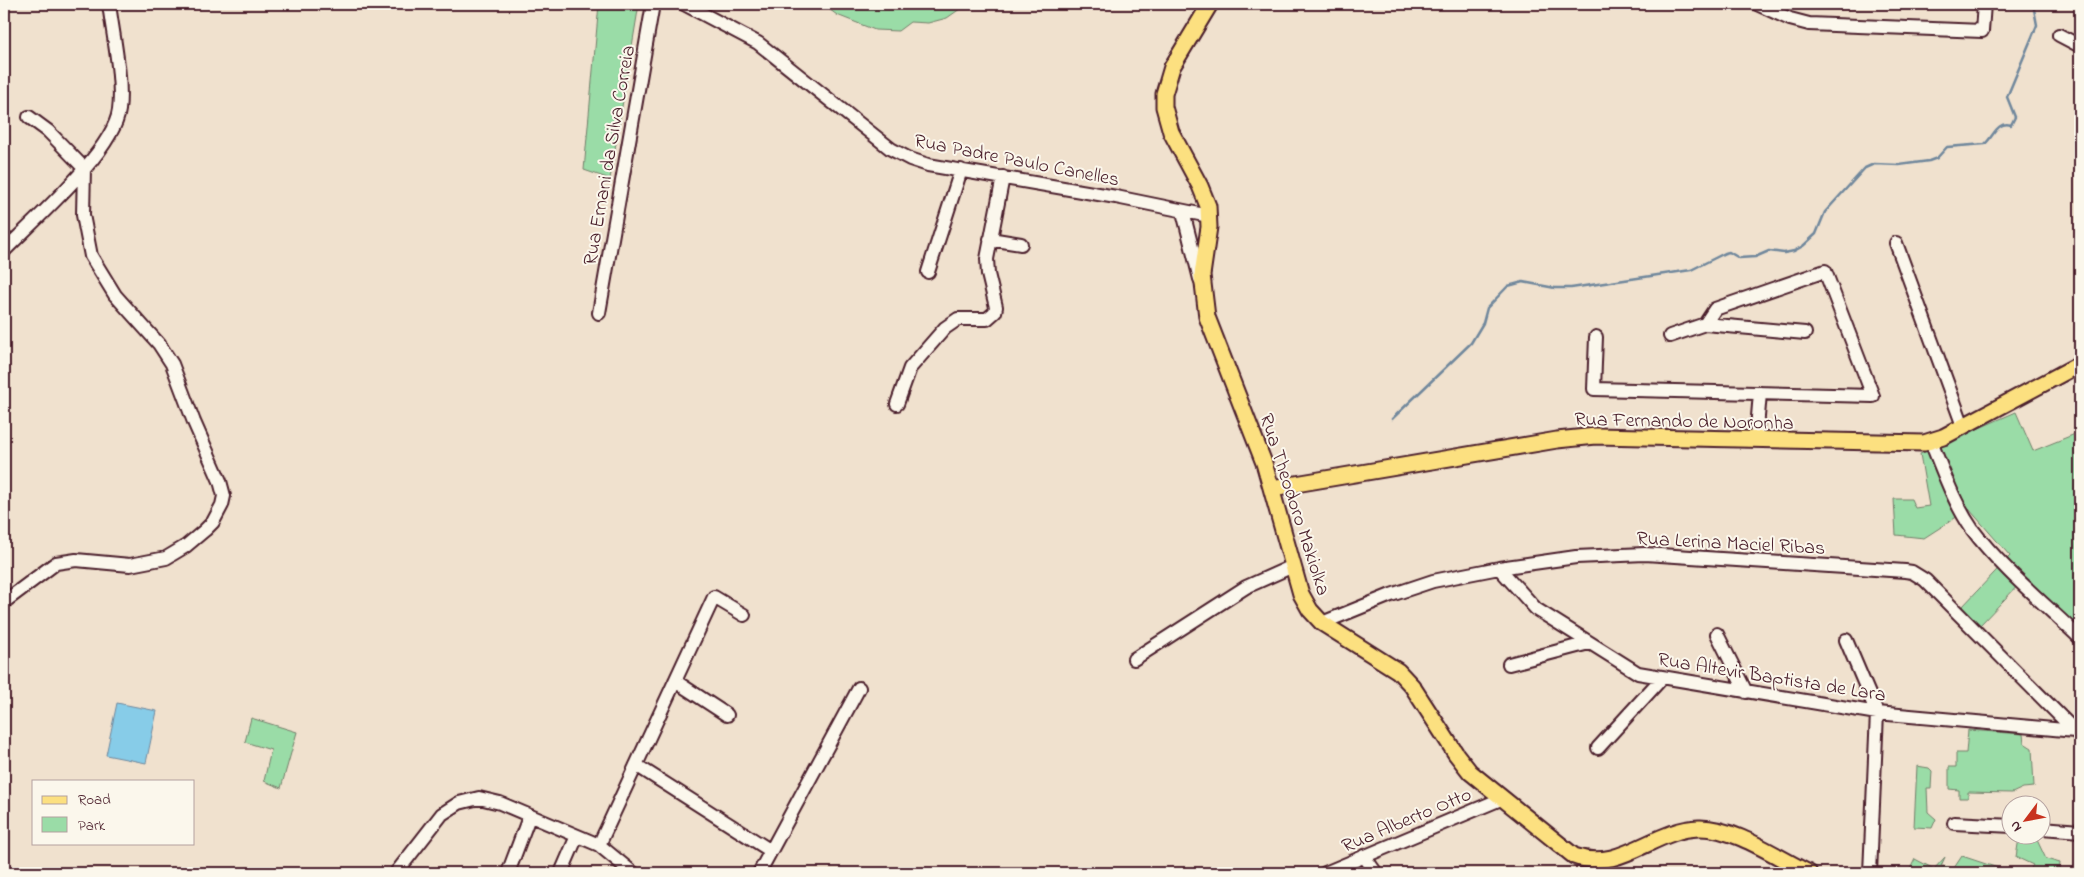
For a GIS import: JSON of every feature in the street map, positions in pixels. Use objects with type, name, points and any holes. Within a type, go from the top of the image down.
[{"type":"main road","name":"Rua Theodoro Makiolka","points":[[1210,4],[1172,67],[1164,94],[1168,126],[1204,195],[1209,216],[1202,265],[1202,288],[1210,326],[1254,435],[1272,488],[1305,603],[1322,623],[1390,665],[1406,678],[1463,764],[1501,799],[1565,850],[1585,860],[1613,859],[1677,832],[1699,828],[1723,832],[1737,837],[1809,873]]},
{"type":"main road","name":"Rua Fernando de Noronha","points":[[1272,488],[1577,437],[1615,435],[1908,444],[1931,442],[2080,364]]},
{"type":"street","points":[[4,251],[84,168],[113,130],[119,111],[119,89],[109,4]]},
{"type":"street","name":"Rua Ernani da Silva Correia","points":[[599,313],[653,4]]},
{"type":"street","name":"Rua Padre Paulo Canelles","points":[[684,4],[770,51],[901,155],[919,163],[1116,197],[1209,216]]},
{"type":"street","points":[[1757,4],[1790,19],[1808,24],[1982,31],[1984,4]]},
{"type":"street","points":[[2059,35],[2080,46]]},
{"type":"street","points":[[4,602],[56,563],[76,560],[130,565],[166,558],[186,546],[216,518],[222,505],[223,489],[192,417],[172,364],[159,344],[116,295],[91,256],[83,222],[84,168],[48,131],[29,117]]},
{"type":"street","points":[[928,272],[961,170]]},
{"type":"street","points":[[898,404],[904,380],[910,368],[945,328],[958,319],[987,319],[995,312],[996,307],[987,266],[990,239],[1003,178]]},
{"type":"street","points":[[1183,212],[1202,288]]},
{"type":"street","points":[[990,239],[1021,244]]},
{"type":"street","points":[[1896,243],[1963,426]]},
{"type":"street","points":[[1596,337],[1594,389],[1873,396],[1825,271],[1715,309],[1705,324]]},
{"type":"street","points":[[1670,336],[1705,324],[1805,333]]},
{"type":"street","points":[[1753,440],[1756,393]]},
{"type":"street","points":[[1931,442],[1962,511],[1982,542],[2080,638]]},
{"type":"street","name":"Rua Lerina Maciel Ribas","points":[[1322,623],[1413,587],[1500,568],[1576,557],[1645,554],[1912,572],[1925,580],[2079,731]]},
{"type":"street","points":[[1134,659],[1246,587],[1293,566]]},
{"type":"street","name":"Rua Altevir Baptista de Lara","points":[[1500,568],[1536,609],[1632,670],[1662,678],[1877,713],[2079,731]]},
{"type":"street","points":[[599,845],[714,597],[744,615]]},
{"type":"street","points":[[1717,634],[1746,692]]},
{"type":"street","points":[[1846,640],[1877,713],[1870,873]]},
{"type":"street","points":[[1509,664],[1589,642]]},
{"type":"street","points":[[1598,748],[1662,678]]},
{"type":"street","points":[[675,681],[727,715]]},
{"type":"street","points":[[759,873],[860,688]]},
{"type":"street","points":[[636,766],[771,851]]},
{"type":"street","points":[[396,873],[434,821],[459,803],[479,798],[490,800],[599,845],[633,873]]},
{"type":"street","name":"Rua Alberto Otto","points":[[1325,873],[1501,799]]},
{"type":"street","points":[[508,873],[529,817]]},
{"type":"street","points":[[1954,823],[2002,825]]},
{"type":"street","points":[[2052,829],[2080,830]]},
{"type":"street","points":[[561,873],[577,836]]},
{"type":"street","points":[[1364,856],[1376,873]]},
{"type":"green space","points":[[599,4],[639,4],[610,179],[584,170]]},
{"type":"green space","points":[[822,4],[967,4],[947,18],[928,23],[910,22],[898,31],[875,30],[837,15]]},
{"type":"green space","points":[[2016,412],[2033,451],[2080,432],[2080,632],[2025,578],[1980,625],[1962,607],[2010,556],[1969,509],[1924,538],[1896,535],[1894,499],[1911,499],[1915,508],[1929,506],[1920,454]]},
{"type":"green space","points":[[251,718],[297,732],[281,788],[264,781],[271,750],[245,742]]},
{"type":"green space","points":[[1968,730],[2023,734],[2024,743],[2032,748],[2034,787],[2023,788],[2012,793],[1968,792],[1968,798],[1959,798],[1959,790],[1949,789],[1949,767],[1956,767],[1956,753],[1966,753]]},
{"type":"green space","points":[[1917,766],[1929,768],[1932,771],[1931,788],[1927,788],[1928,812],[1936,819],[1932,828],[1914,827]]},
{"type":"green space","points":[[2018,844],[2039,844],[2046,859],[2060,863],[2059,873],[2028,873],[2033,865],[2016,857]]},
{"type":"green space","points":[[1962,856],[2001,869],[2010,869],[2009,873],[1908,873],[1915,859],[1934,869],[1945,857],[1941,866],[1954,868]]},
{"type":"water","points":[[117,703],[157,711],[146,763],[106,755]]},
{"type":"waterway","points":[[1392,419],[1471,343],[1483,323],[1487,308],[1508,286],[1523,282],[1555,288],[1571,288],[1691,270],[1729,252],[1739,258],[1755,257],[1769,251],[1784,253],[1794,251],[1803,246],[1816,234],[1825,212],[1865,168],[1874,164],[1899,165],[1929,161],[1937,158],[1947,147],[1985,144],[1999,127],[2006,124],[2011,125],[2015,117],[2007,97],[2037,25],[2033,4]]}]
